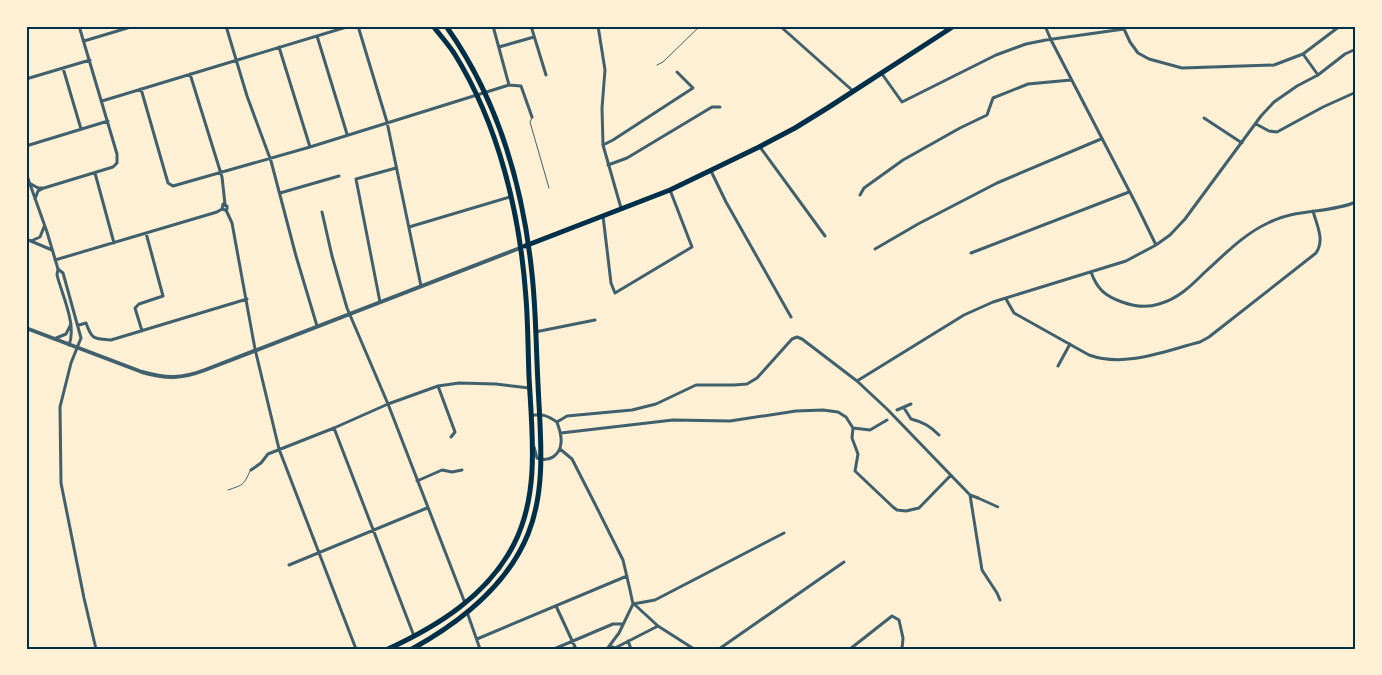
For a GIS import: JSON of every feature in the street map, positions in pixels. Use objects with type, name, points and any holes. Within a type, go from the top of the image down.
[{"type":"main road","points":[[388,649],[414,636],[465,604],[496,573],[520,531],[531,492],[532,442],[526,298],[520,248],[510,197],[499,150],[477,95],[454,52],[433,26]]},
{"type":"main road","points":[[412,649],[425,644],[467,612],[493,589],[511,566],[522,548],[533,519],[538,493],[540,460],[534,296],[528,245],[507,148],[486,92],[462,48],[446,26]]},
{"type":"main road","points":[[520,248],[670,190],[759,147],[795,128],[882,74],[954,26]]},
{"type":"street","points":[[35,199],[38,191],[44,188],[113,167],[117,163],[117,154],[108,121],[79,26]]},
{"type":"street","points":[[84,41],[134,26]]},
{"type":"street","points":[[226,26],[270,159],[317,326]]},
{"type":"street","points":[[102,101],[350,26]]},
{"type":"street","points":[[358,26],[387,122],[421,286]]},
{"type":"street","points":[[493,26],[510,85]]},
{"type":"street","points":[[531,26],[546,75]]},
{"type":"street","points":[[598,26],[605,70],[602,108],[603,145],[621,208]]},
{"type":"street","points":[[780,26],[854,91]]},
{"type":"street","points":[[1045,26],[1156,245]]},
{"type":"street","points":[[882,74],[902,102],[996,55],[1026,44],[1125,28],[1130,42],[1138,53],[1149,59],[1182,68],[1274,65],[1303,54],[1340,26]]},
{"type":"street","points":[[317,36],[347,134]]},
{"type":"street","points":[[499,47],[534,37]]},
{"type":"street","points":[[279,47],[310,147]]},
{"type":"street","points":[[857,381],[964,314],[1126,261],[1156,245],[1170,235],[1186,219],[1274,102],[1297,86],[1318,75],[1345,54],[1356,49]]},
{"type":"street","points":[[1303,54],[1318,75]]},
{"type":"street","points":[[26,79],[90,60]]},
{"type":"street","points":[[62,68],[81,129]]},
{"type":"street","points":[[603,145],[693,88],[676,72]]},
{"type":"street","points":[[55,260],[217,212],[227,206],[225,204],[220,172],[190,74]]},
{"type":"street","points":[[860,195],[864,188],[903,160],[987,115],[993,98],[1028,84],[1071,80]]},
{"type":"street","points":[[141,89],[170,185],[174,186],[310,147],[510,85],[521,86],[532,117]]},
{"type":"street","points":[[1256,124],[1269,131],[1277,132],[1323,106],[1354,93],[1356,96]]},
{"type":"street","points":[[608,165],[627,158],[712,107],[720,107]]},
{"type":"street","points":[[1204,118],[1242,143]]},
{"type":"street","points":[[26,146],[108,121]]},
{"type":"street","points":[[875,248],[997,183],[1101,139]]},
{"type":"street","points":[[759,147],[825,236]]},
{"type":"street","points":[[380,302],[356,179],[396,168]]},
{"type":"street","points":[[711,171],[726,202],[791,317]]},
{"type":"street","points":[[26,173],[58,269],[57,275],[71,324],[72,336],[69,345]]},
{"type":"street","points":[[95,173],[114,243]]},
{"type":"street","points":[[280,193],[338,176]]},
{"type":"street","points":[[29,181],[33,186],[44,188]]},
{"type":"street","points":[[603,216],[611,283],[615,293],[692,247],[670,190]]},
{"type":"street","points":[[971,253],[1129,192]]},
{"type":"street","points":[[409,227],[510,197]]},
{"type":"street","points":[[1091,272],[1098,288],[1113,299],[1130,305],[1158,305],[1185,291],[1253,231],[1282,216],[1297,212],[1313,212],[1346,206],[1356,202]]},
{"type":"street","points":[[224,209],[232,223],[255,349],[279,449],[356,649]]},
{"type":"street","points":[[322,212],[332,256],[350,313],[388,404],[465,604]]},
{"type":"street","points":[[1006,299],[1014,313],[1094,356],[1115,361],[1128,360],[1200,342],[1209,337],[1316,253],[1320,247],[1321,237],[1313,212]]},
{"type":"street","points":[[31,241],[40,237],[44,226]]},
{"type":"street","points":[[142,331],[137,306],[164,296],[146,233]]},
{"type":"street","points":[[26,239],[52,250]]},
{"type":"street","points":[[26,328],[159,377],[170,378],[190,375],[520,248]]},
{"type":"street","points":[[58,269],[63,273],[81,338],[76,348],[60,407],[60,465],[66,509],[96,649]]},
{"type":"street","points":[[78,325],[86,323],[90,334],[96,339],[111,340],[246,299]]},
{"type":"street","points":[[535,332],[595,320]]},
{"type":"street","points":[[54,339],[66,334],[71,324]]},
{"type":"street","points":[[557,422],[567,416],[622,411],[656,404],[696,385],[734,386],[747,384],[757,378],[792,339],[798,337],[857,381],[970,495],[998,507]]},
{"type":"street","points":[[1058,366],[1070,344]]},
{"type":"street","points":[[251,470],[268,454],[279,449],[334,428],[388,404],[438,386],[459,383],[496,384],[530,388]]},
{"type":"street","points":[[438,386],[455,432],[451,437]]},
{"type":"street","points":[[897,410],[912,404]]},
{"type":"street","points":[[904,408],[911,419],[923,422],[939,435]]},
{"type":"street","points":[[561,433],[673,420],[730,421],[823,410],[838,412],[846,417],[853,428],[852,438],[858,454],[855,470],[896,510],[906,511],[918,508],[951,475]]},
{"type":"street","points":[[531,416],[539,414],[557,422],[561,433],[560,449],[554,457],[546,461],[538,458],[532,442]]},
{"type":"street","points":[[853,428],[870,430],[887,420]]},
{"type":"street","points":[[334,428],[372,531],[414,636]]},
{"type":"street","points":[[560,449],[572,458],[623,560],[627,576],[633,604],[624,624],[608,647],[615,648],[658,626]]},
{"type":"street","points":[[417,481],[442,470],[452,472],[462,470]]},
{"type":"street","points":[[970,495],[982,570],[997,592],[1000,600]]},
{"type":"street","points":[[290,565],[428,508]]},
{"type":"street","points":[[633,604],[655,600],[784,533]]},
{"type":"street","points":[[719,649],[844,562]]},
{"type":"street","points":[[477,639],[627,576]]},
{"type":"street","points":[[633,604],[658,626],[694,649]]},
{"type":"street","points":[[556,606],[576,649]]},
{"type":"street","points":[[467,612],[480,649]]},
{"type":"street","points":[[850,649],[892,616],[899,620],[903,638],[902,649]]},
{"type":"street","points":[[554,649],[613,624],[624,624]]},
{"type":"street","points":[[628,641],[632,649]]},
{"type":"lane","points":[[657,65],[663,62],[700,26]]},
{"type":"lane","points":[[532,117],[530,122],[550,188]]},
{"type":"lane","points":[[228,490],[246,482],[251,470]]}]
